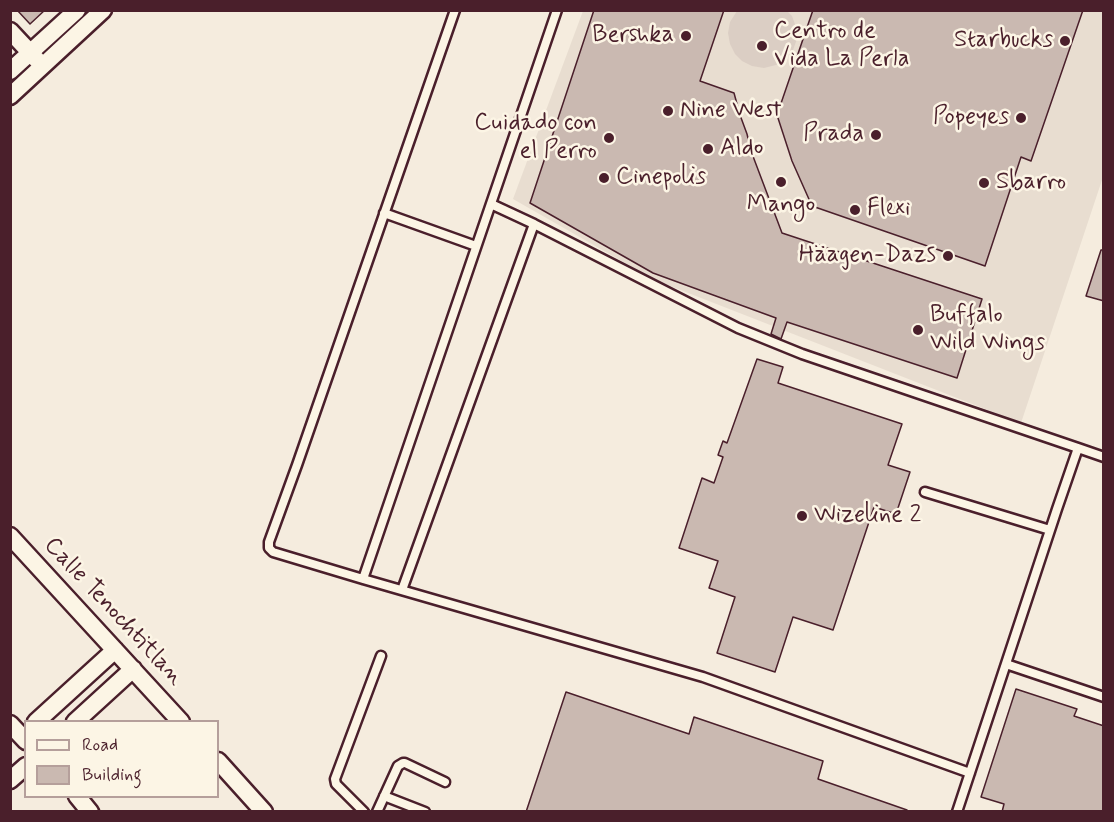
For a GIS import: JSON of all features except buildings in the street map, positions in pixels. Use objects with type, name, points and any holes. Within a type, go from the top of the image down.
[{"type":"street","points":[[10,71],[77,10]]},
{"type":"street","points":[[10,96],[103,10]]},
{"type":"street","points":[[10,31],[43,66]]},
{"type":"street","name":"Calle Tenochtitlan","points":[[10,536],[179,720]]},
{"type":"street","points":[[38,720],[115,650]]},
{"type":"street","points":[[77,720],[133,669]]},
{"type":"street","points":[[219,762],[264,812]]},
{"type":"street","points":[[10,780],[24,768]]},
{"type":"street","points":[[78,798],[90,812]]},
{"type":"lane","points":[[455,10],[268,548],[273,552],[363,579],[703,677],[970,773]]},
{"type":"lane","points":[[363,579],[557,10]]},
{"type":"lane","points":[[490,207],[534,224],[738,328],[802,354],[1104,457]]},
{"type":"lane","points":[[384,213],[476,246]]},
{"type":"lane","points":[[402,590],[534,224]]},
{"type":"lane","points":[[957,812],[1078,448]]},
{"type":"lane","points":[[925,492],[1050,530]]},
{"type":"lane","points":[[364,812],[336,784],[335,779],[381,656]]},
{"type":"lane","points":[[1006,664],[1104,697]]},
{"type":"lane","points":[[377,812],[398,766],[403,763],[445,782]]},
{"type":"lane","points":[[384,796],[425,812]]},
{"type":"shaded area","name":"Centro de Vida La Perla","points":[[583,11],[1103,11],[1103,177],[1021,423],[655,280],[513,199]]},
{"type":"shaded area","points":[[737,11],[787,11],[792,16],[796,27],[797,39],[786,59],[764,68],[742,61],[730,44],[728,33],[730,22]]},
{"type":"place","name":"Bershka","points":[[686,36]]},
{"type":"place","name":"Starbucks","points":[[1065,41]]},
{"type":"place","name":"Centro de Vida La Perla","points":[[762,46]]},
{"type":"place","name":"Nine West","points":[[668,111]]},
{"type":"place","name":"Popeyes","points":[[1021,118]]},
{"type":"place","name":"Prada","points":[[876,135]]},
{"type":"place","name":"Cuidado con el Perro","points":[[609,138]]},
{"type":"place","name":"Aldo","points":[[708,149]]},
{"type":"place","name":"Cinepolis","points":[[604,178]]},
{"type":"place","name":"Mango","points":[[781,182]]},
{"type":"place","name":"Sbarro","points":[[984,183]]},
{"type":"place","name":"Flexi","points":[[855,210]]},
{"type":"place","name":"Häagen-Dazs","points":[[948,256]]},
{"type":"place","name":"Buffalo Wild Wings","points":[[918,330]]},
{"type":"place","name":"Wizeline 2","points":[[802,516]]}]
